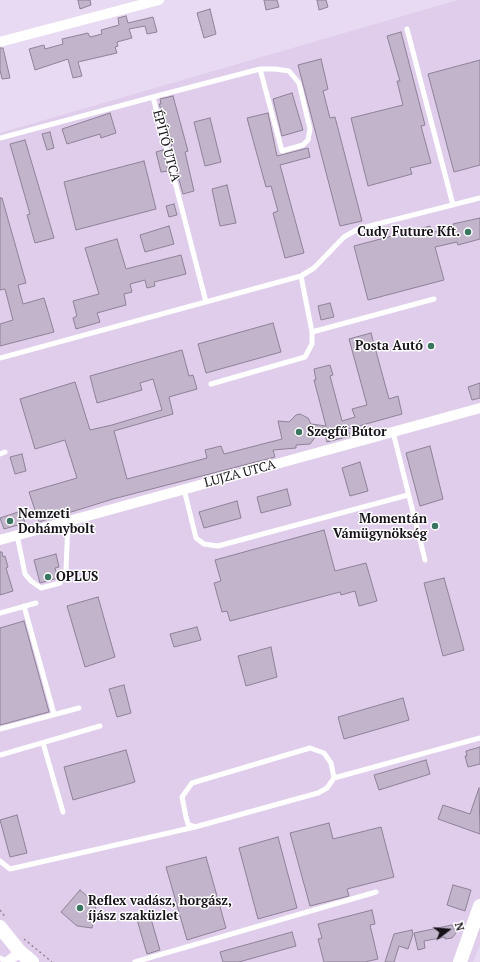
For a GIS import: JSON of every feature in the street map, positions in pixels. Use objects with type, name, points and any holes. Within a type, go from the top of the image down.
[{"type":"main road","points":[[460,962],[479,909]]},
{"type":"main road","points":[[5,924],[20,952],[32,962]]},
{"type":"street","points":[[0,42],[158,0]]},
{"type":"street","name":"LUJZA UTCA","points":[[0,540],[480,408]]},
{"type":"street","points":[[7,962],[20,952]]},
{"type":"lane","points":[[407,30],[453,204]]},
{"type":"lane","points":[[153,97],[260,69],[275,68],[288,71],[299,83],[310,129],[308,140],[303,145],[282,151],[260,69]]},
{"type":"lane","name":"ÉPÍTŐ UTCA","points":[[0,138],[153,97],[206,302]]},
{"type":"lane","points":[[0,358],[301,276],[314,268],[344,237],[358,229],[480,198]]},
{"type":"lane","points":[[211,384],[305,357],[312,344],[312,332],[301,276]]},
{"type":"lane","points":[[312,332],[434,299]]},
{"type":"lane","points":[[393,432],[425,560]]},
{"type":"lane","points":[[184,489],[196,538],[204,544],[218,546],[408,496]]},
{"type":"lane","points":[[17,535],[26,574],[31,581],[41,588],[60,583],[66,570],[68,521]]},
{"type":"lane","points":[[0,613],[36,603]]},
{"type":"lane","points":[[24,606],[54,714]]},
{"type":"lane","points":[[0,728],[79,708]]},
{"type":"lane","points":[[0,755],[100,726]]},
{"type":"lane","points":[[0,861],[10,869],[195,827],[318,793],[327,788],[334,778],[480,738]]},
{"type":"lane","points":[[43,743],[64,812]]},
{"type":"lane","points":[[195,827],[188,824],[182,797],[192,783],[310,748],[324,753],[331,763],[334,778]]},
{"type":"lane","points":[[135,962],[376,892]]},
{"type":"lane","points":[[0,958],[7,962]]},
{"type":"path","points":[[0,910],[5,924]]},
{"type":"path","points":[[24,938],[52,962]]},
{"type":"shaded area","points":[[458,0],[480,0],[480,945],[473,962],[0,962],[0,133]]},
{"type":"building","points":[[78,0],[90,0],[91,5],[80,9]]},
{"type":"building","points":[[264,0],[277,0],[279,7],[266,10]]},
{"type":"building","points":[[317,0],[326,0],[328,7],[319,10]]},
{"type":"building","points":[[210,9],[216,34],[204,38],[197,13]]},
{"type":"building","points":[[126,16],[128,23],[153,17],[157,32],[147,34],[145,26],[129,29],[132,38],[117,42],[118,46],[115,47],[117,53],[78,62],[82,76],[73,78],[68,59],[35,70],[29,49],[44,45],[45,49],[63,44],[62,39],[88,33],[90,37],[102,34],[101,30],[119,25],[118,18]]},
{"type":"building","points":[[401,32],[425,125],[421,126],[431,163],[410,168],[412,174],[368,186],[351,118],[403,105],[397,81],[400,81],[387,36]]},
{"type":"building","points":[[0,48],[3,48],[10,78],[2,79],[0,70]]},
{"type":"building","points":[[321,59],[328,89],[323,91],[330,118],[335,117],[362,221],[340,226],[298,65]]},
{"type":"building","points":[[480,60],[480,165],[454,172],[428,74]]},
{"type":"building","points":[[292,93],[303,130],[282,136],[273,99]]},
{"type":"building","points":[[173,96],[188,151],[185,152],[194,191],[183,194],[170,148],[172,148],[169,131],[159,104],[161,104],[160,99]]},
{"type":"building","points":[[110,113],[116,133],[101,138],[100,134],[67,144],[62,129]]},
{"type":"building","points":[[268,113],[277,156],[308,148],[310,157],[280,165],[304,253],[285,258],[273,213],[278,211],[271,186],[266,187],[247,118]]},
{"type":"building","points":[[210,118],[221,162],[205,166],[194,122]]},
{"type":"building","points":[[50,132],[54,148],[47,150],[42,134]]},
{"type":"building","points":[[25,140],[54,238],[35,243],[27,215],[30,214],[10,144]]},
{"type":"building","points":[[163,150],[168,171],[161,172],[156,152]]},
{"type":"building","points":[[144,161],[156,209],[76,230],[64,182]]},
{"type":"building","points":[[227,185],[236,223],[220,226],[212,189]]},
{"type":"building","points":[[0,198],[2,198],[26,283],[18,285],[23,304],[44,298],[54,332],[0,346],[0,324],[13,320],[5,289],[0,290]]},
{"type":"building","points":[[174,204],[177,215],[169,217],[166,206]]},
{"type":"building","points":[[480,218],[480,239],[458,245],[457,242],[435,247],[444,280],[368,300],[354,246],[430,226],[432,232],[454,228],[453,224]]},
{"type":"building","points":[[169,226],[174,244],[145,252],[140,235]]},
{"type":"building","points":[[117,239],[126,269],[181,255],[186,274],[154,282],[155,286],[147,288],[145,280],[130,284],[132,292],[124,294],[126,305],[97,313],[100,322],[76,329],[73,318],[77,316],[73,301],[99,294],[85,248]]},
{"type":"building","points":[[330,303],[334,317],[321,320],[318,306]]},
{"type":"building","points":[[273,323],[281,352],[206,373],[198,344]]},
{"type":"building","points":[[371,333],[389,399],[398,396],[402,414],[348,429],[350,436],[327,442],[323,427],[310,444],[296,445],[296,448],[273,450],[275,457],[113,499],[39,522],[29,492],[77,478],[65,440],[35,449],[20,399],[75,382],[90,430],[162,410],[153,379],[140,383],[142,390],[97,403],[90,376],[182,350],[189,376],[193,375],[197,389],[169,397],[173,414],[114,431],[127,479],[207,458],[205,450],[221,446],[224,454],[282,439],[278,421],[289,422],[296,415],[300,414],[308,418],[311,424],[326,426],[314,380],[316,380],[314,369],[330,365],[333,375],[330,376],[342,421],[355,417],[352,409],[367,405],[349,339]]},
{"type":"building","points":[[480,383],[480,398],[472,400],[468,387]]},
{"type":"building","points":[[430,446],[443,499],[420,506],[406,453]]},
{"type":"building","points":[[22,454],[26,471],[15,474],[10,457]]},
{"type":"building","points":[[360,462],[368,491],[350,496],[342,468]]},
{"type":"building","points":[[287,489],[291,505],[261,513],[257,497]]},
{"type":"building","points":[[237,501],[241,518],[204,528],[199,512]]},
{"type":"building","points":[[21,511],[25,523],[4,529],[0,518]]},
{"type":"building","points":[[324,530],[335,571],[366,563],[377,601],[359,606],[355,591],[341,595],[340,592],[230,621],[227,611],[222,612],[214,583],[221,581],[215,560]]},
{"type":"building","points":[[0,552],[2,552],[3,557],[5,556],[8,567],[6,568],[13,591],[0,595]]},
{"type":"building","points":[[56,554],[59,567],[55,568],[58,578],[40,583],[34,560]]},
{"type":"building","points":[[444,578],[464,650],[443,656],[424,583]]},
{"type":"building","points":[[98,597],[115,657],[85,667],[67,606]]},
{"type":"building","points":[[24,621],[49,712],[0,725],[0,628]]},
{"type":"building","points":[[197,627],[201,640],[174,647],[170,634]]},
{"type":"building","points":[[271,647],[277,677],[246,686],[238,656]]},
{"type":"building","points":[[124,685],[131,713],[117,717],[109,689]]},
{"type":"building","points":[[403,698],[409,720],[344,739],[338,717]]},
{"type":"building","points":[[480,747],[480,764],[468,767],[465,756],[467,756],[466,751]]},
{"type":"building","points":[[126,750],[135,782],[73,800],[64,767]]},
{"type":"building","points":[[426,760],[430,774],[379,790],[374,775]]},
{"type":"building","points":[[479,788],[480,834],[438,819],[443,805],[470,814]]},
{"type":"building","points":[[17,815],[27,853],[10,857],[0,820]]},
{"type":"building","points":[[329,823],[333,839],[381,827],[394,877],[347,889],[349,896],[310,906],[290,833]]},
{"type":"building","points":[[278,837],[297,908],[258,919],[239,848]]},
{"type":"building","points":[[206,857],[226,928],[187,940],[166,867]]},
{"type":"building","points":[[453,885],[471,890],[465,911],[447,905]]},
{"type":"building","name":"Reflex vadász, horgász, íjász szaküzlet","points":[[80,890],[96,904],[92,928],[77,926],[61,912]]},
{"type":"building","points":[[372,910],[375,924],[370,925],[378,959],[365,962],[324,962],[318,939],[322,938],[318,924]]},
{"type":"building","points":[[149,912],[160,950],[147,954],[136,916]]},
{"type":"building","points":[[452,925],[456,933],[452,938],[445,939],[445,937],[424,941],[425,948],[418,950],[414,933]]},
{"type":"building","points":[[412,930],[413,934],[408,949],[399,946],[394,962],[385,962],[394,934]]},
{"type":"building","points":[[292,932],[296,946],[239,962],[223,962],[220,952]]},
{"type":"place","name":"Cudy Future Kft.","points":[[468,232]]},
{"type":"place","name":"Posta Autó","points":[[431,346]]},
{"type":"place","name":"Szegfű Bútor","points":[[299,432]]},
{"type":"place","name":"Nemzeti Dohámybolt","points":[[10,521]]},
{"type":"place","name":"Momentán Vámügynökség","points":[[435,526]]},
{"type":"place","name":"OPLUS","points":[[48,577]]},
{"type":"place","name":"Reflex vadász, horgász, íjász szaküzlet","points":[[80,908]]}]
